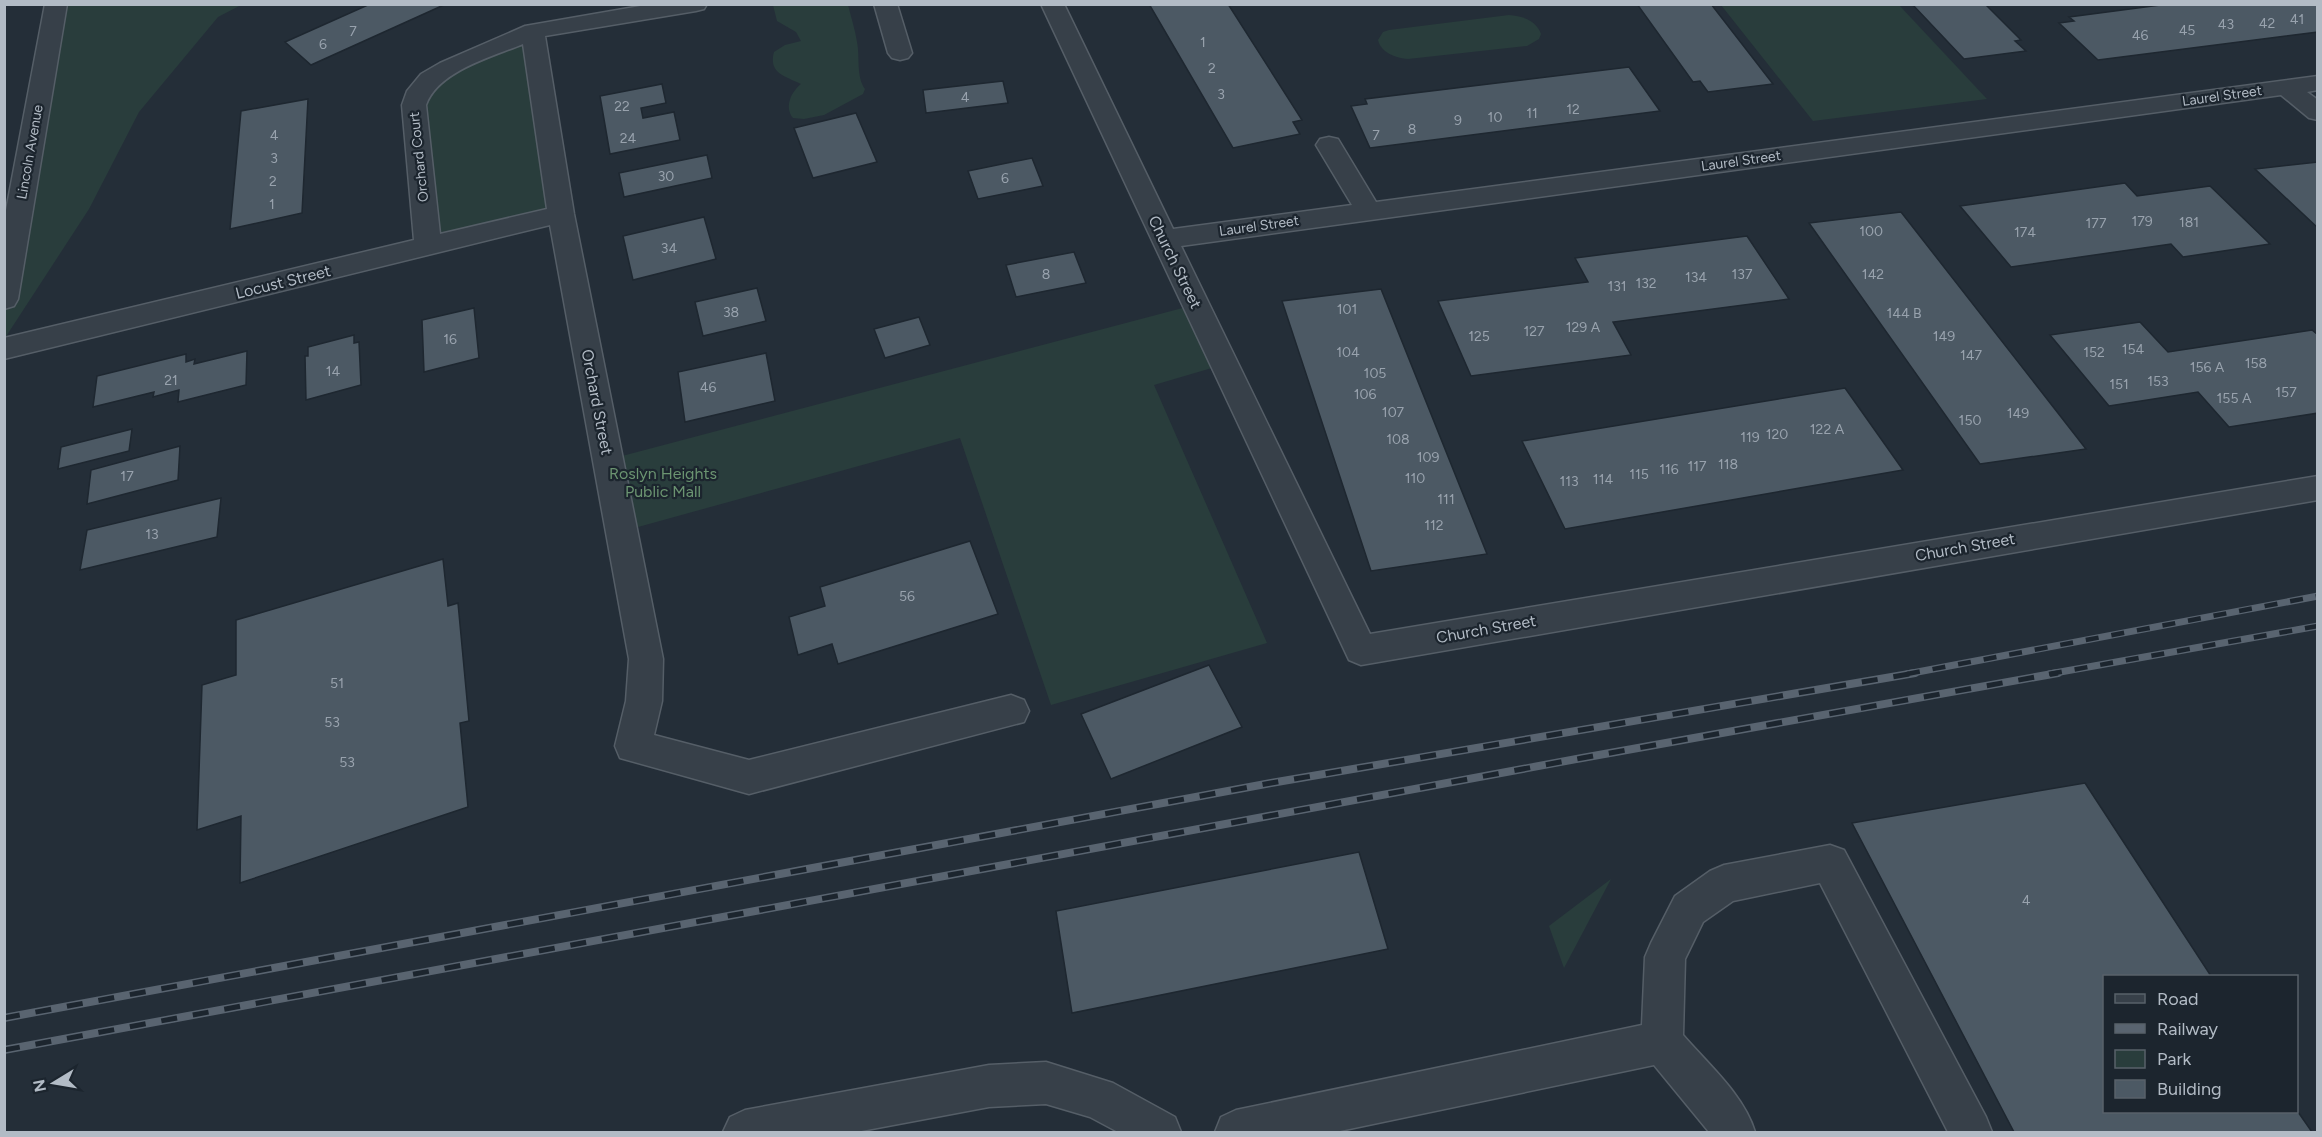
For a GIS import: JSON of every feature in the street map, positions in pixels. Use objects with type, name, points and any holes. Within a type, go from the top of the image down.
[{"type":"street","name":"Lincoln Avenue","points":[[4,299],[56,4]]},
{"type":"street","name":"Orchard Court","points":[[428,246],[414,105],[419,91],[430,79],[448,68],[533,31],[696,4]]},
{"type":"street","name":"Church Street","points":[[1052,4],[1361,650],[2318,488]]},
{"type":"street","points":[[891,6],[900,53]]},
{"type":"street","name":"Orchard Street","points":[[533,31],[561,214],[646,659],[644,702],[633,746],[749,777],[1011,711]]},
{"type":"street","name":"Laurel Street","points":[[1164,239],[2318,83]]},
{"type":"street","points":[[2286,87],[2318,113]]},
{"type":"street","points":[[1329,145],[1369,211]]},
{"type":"street","name":"Locust Street","points":[[4,349],[561,214]]},
{"type":"street","points":[[1734,1132],[1722,1114],[1662,1042],[1665,957],[1689,909],[1724,884],[1830,863],[1971,1132]]},
{"type":"street","points":[[1236,1132],[1662,1042]]},
{"type":"street","points":[[745,1132],[989,1086],[1047,1083],[1098,1098],[1160,1132]]},
{"type":"green space","points":[[56,5],[241,5],[218,17],[139,112],[89,209],[5,338],[5,300]]},
{"type":"green space","points":[[773,5],[848,5],[857,42],[860,79],[865,89],[863,94],[824,115],[804,119],[793,118],[789,109],[790,100],[794,91],[801,84],[779,73],[773,65],[773,59],[774,52],[785,45],[801,41],[796,32],[777,21]]},
{"type":"green space","points":[[1721,5],[1899,5],[1987,99],[1813,121]]},
{"type":"green space","points":[[1509,15],[1524,18],[1536,25],[1541,34],[1539,39],[1527,46],[1408,59],[1390,54],[1382,48],[1378,40],[1383,32],[1389,30]]},
{"type":"green space","points":[[533,31],[561,214],[428,246],[419,91]]},
{"type":"green space","name":"Roslyn Heights Public Mall","points":[[1194,305],[1222,365],[1154,385],[1267,643],[1051,705],[960,438],[620,532],[607,460]]},
{"type":"green space","points":[[1611,879],[1564,968],[1549,926]]},
{"type":"building","points":[[370,4],[446,4],[311,65],[285,42]]},
{"type":"building","points":[[1149,4],[1228,4],[1302,120],[1293,122],[1300,134],[1233,148]]},
{"type":"building","points":[[1637,4],[1711,4],[1773,84],[1708,92],[1700,81],[1693,82]]},
{"type":"building","points":[[1912,4],[1985,4],[2021,40],[2015,41],[2026,51],[1964,59]]},
{"type":"building","points":[[2168,4],[2318,4],[2318,32],[2098,60],[2059,23],[2074,21],[2069,17]]},
{"type":"building","points":[[1629,67],[1660,111],[1370,148],[1351,106],[1367,104],[1365,99]]},
{"type":"building","points":[[1003,81],[1008,103],[926,113],[923,90]]},
{"type":"building","points":[[662,84],[666,103],[641,108],[643,118],[674,112],[680,140],[610,154],[600,96]]},
{"type":"building","points":[[308,99],[302,213],[230,229],[241,111]]},
{"type":"building","points":[[856,113],[877,162],[813,178],[794,128]]},
{"type":"building","points":[[707,155],[712,178],[624,197],[619,173]]},
{"type":"building","points":[[1032,158],[1043,186],[978,199],[968,171]]},
{"type":"building","points":[[2318,162],[2318,228],[2255,169]]},
{"type":"building","points":[[2125,183],[2137,196],[2210,186],[2270,244],[2183,257],[2171,244],[2011,267],[1960,206]]},
{"type":"building","points":[[1901,212],[2086,449],[1980,464],[1809,223]]},
{"type":"building","points":[[704,217],[716,259],[633,280],[623,236]]},
{"type":"building","points":[[1747,236],[1789,299],[1613,322],[1631,355],[1471,376],[1438,301],[1588,282],[1575,258]]},
{"type":"building","points":[[1074,252],[1086,283],[1016,297],[1006,265]]},
{"type":"building","points":[[757,288],[766,321],[703,336],[695,302]]},
{"type":"building","points":[[1381,289],[1487,554],[1371,571],[1282,301]]},
{"type":"building","points":[[474,308],[479,358],[424,372],[422,320]]},
{"type":"building","points":[[919,317],[930,345],[885,358],[874,329]]},
{"type":"building","points":[[2140,322],[2168,352],[2312,330],[2318,335],[2318,413],[2229,427],[2198,392],[2109,406],[2050,335]]},
{"type":"building","points":[[354,335],[354,343],[359,342],[361,385],[306,400],[305,356],[308,356],[308,347]]},
{"type":"building","points":[[247,351],[246,385],[178,402],[179,390],[153,397],[154,392],[93,407],[97,376],[186,354],[186,362],[195,359],[194,364]]},
{"type":"building","points":[[766,353],[775,401],[685,422],[678,372]]},
{"type":"building","points":[[1845,388],[1903,470],[1565,529],[1522,441]]},
{"type":"building","points":[[132,429],[129,451],[58,469],[61,447]]},
{"type":"building","points":[[180,446],[178,480],[87,504],[91,470]]},
{"type":"building","points":[[221,498],[217,537],[80,570],[87,530]]},
{"type":"building","points":[[970,541],[998,614],[838,664],[832,644],[798,655],[789,617],[825,606],[820,587]]},
{"type":"building","points":[[443,559],[448,606],[458,603],[469,721],[460,723],[468,807],[240,883],[241,816],[197,830],[202,685],[236,675],[236,620]]},
{"type":"building","points":[[1209,665],[1242,727],[1111,779],[1081,714]]},
{"type":"building","points":[[2085,783],[2210,975],[2103,975],[2103,1113],[2298,1112],[2312,1132],[2014,1132],[1852,823]]},
{"type":"building","points":[[1359,852],[1388,949],[1072,1013],[1056,911]]},
{"type":"railway","points":[[1907,674],[2318,596]]},
{"type":"railway","points":[[2049,674],[2318,626]]},
{"type":"railway","points":[[4,1018],[1271,783],[1915,673]]},
{"type":"railway","points":[[4,1050],[1582,758],[2058,673]]}]
